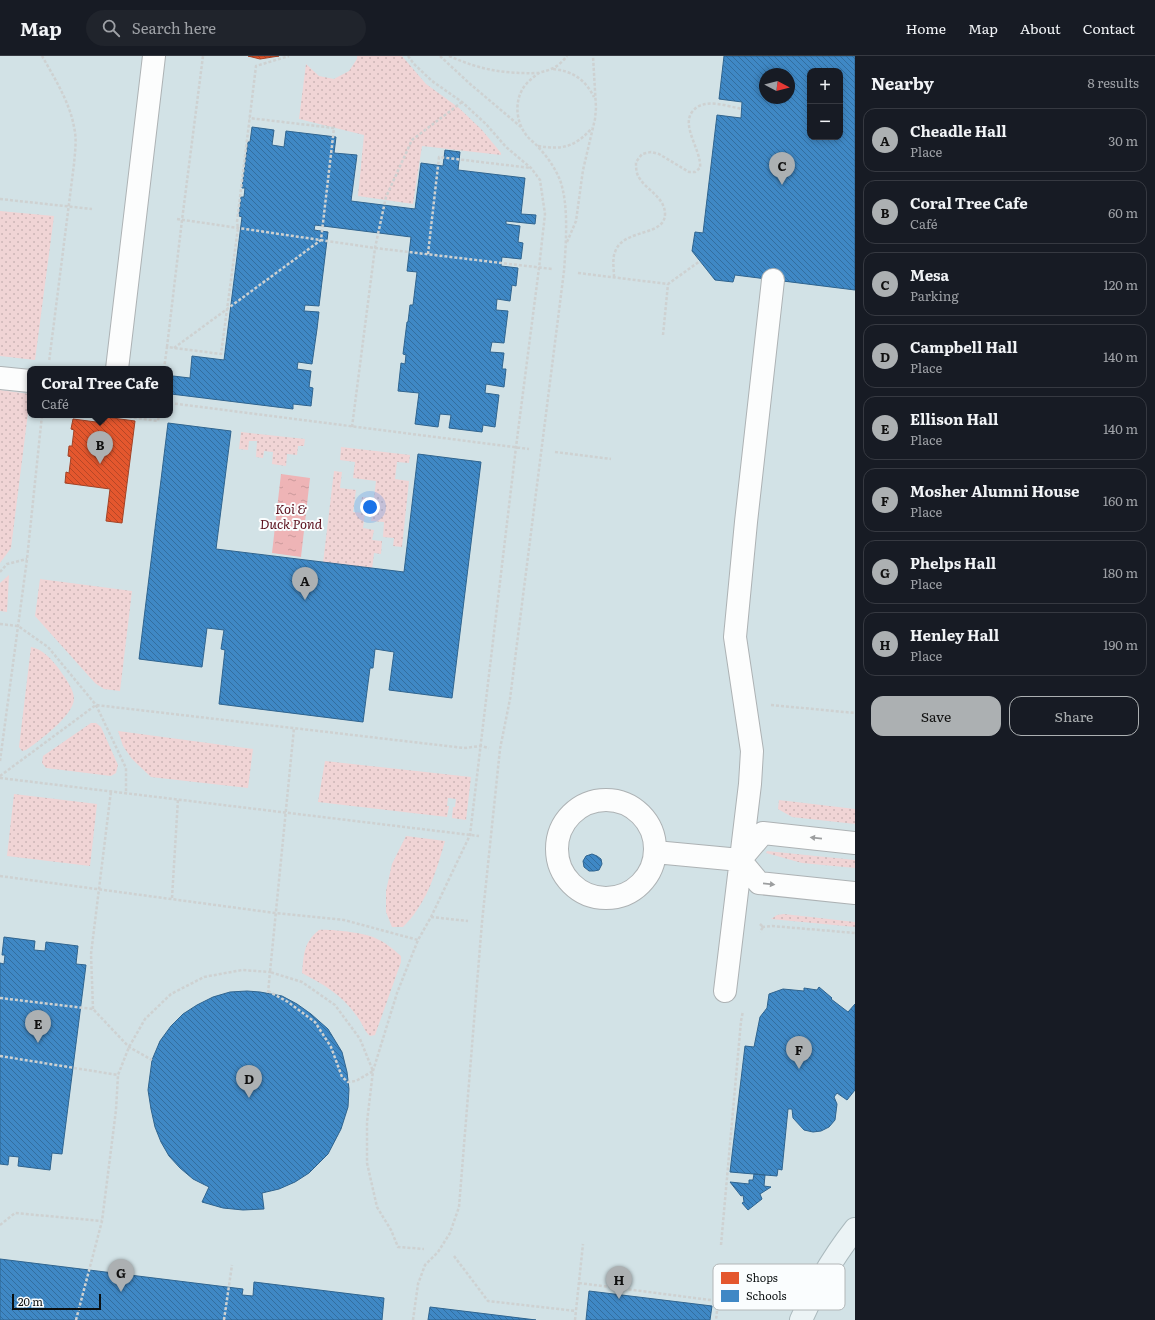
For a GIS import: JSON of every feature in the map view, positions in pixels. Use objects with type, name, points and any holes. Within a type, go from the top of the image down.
[{"type":"main road","points":[[830,1264],[855,1229]]},
{"type":"main road","points":[[801,1320],[805,1310]]},
{"type":"lane","points":[[117,366],[154,56]]},
{"type":"lane","points":[[725,991],[750,784],[752,751],[735,637],[773,280]]},
{"type":"lane","points":[[0,378],[27,381]]},
{"type":"lane","points":[[604,799],[620,802],[635,809],[646,820],[654,835],[655,852],[652,868],[643,882],[631,892],[615,898],[599,898],[583,894],[570,884],[561,871],[557,855],[557,838],[564,824],[574,811],[588,802],[604,799]]},
{"type":"lane","points":[[740,860],[763,833],[855,843]]},
{"type":"lane","points":[[655,852],[740,860],[759,883],[855,893]]},
{"type":"path","points":[[42,56],[71,113],[76,143],[48,366]]},
{"type":"path","points":[[164,366],[203,56]]},
{"type":"path","points":[[167,347],[221,354],[238,228],[237,222],[256,66],[289,56]]},
{"type":"path","points":[[408,56],[414,64],[432,81],[462,102],[486,124],[506,147],[531,168],[540,180],[545,214],[470,835],[418,940],[397,993],[373,1072],[367,1122],[368,1163],[378,1207],[391,1230],[398,1247],[424,1249]]},
{"type":"path","points":[[440,56],[521,127]]},
{"type":"path","points":[[449,56],[475,67],[513,74],[539,73],[552,69],[564,70],[574,74],[586,85],[595,99]]},
{"type":"path","points":[[552,69],[567,56]]},
{"type":"path","points":[[566,244],[576,221],[583,170],[596,108],[594,56]]},
{"type":"path","points":[[413,1320],[418,1284],[425,1265],[438,1252],[450,1233],[459,1207],[482,922],[500,749],[510,699],[562,286],[566,244],[565,200],[560,180],[551,162],[537,145],[527,137],[521,127],[518,114],[518,102],[522,90],[530,80],[539,73]]},
{"type":"path","points":[[352,427],[375,248],[386,197],[412,140],[462,102]]},
{"type":"path","points":[[614,277],[614,253],[620,243],[634,234],[652,230],[661,225],[665,216],[664,206],[640,179],[636,172],[636,162],[642,154],[651,152],[659,154],[689,172],[695,172],[700,168],[701,162],[689,128],[689,116],[696,106],[704,103],[742,110]]},
{"type":"path","points":[[174,348],[321,240],[334,128],[249,118]]},
{"type":"path","points":[[537,145],[562,148],[574,144],[584,137],[592,127]]},
{"type":"path","points":[[428,254],[439,157],[531,168]]},
{"type":"path","points":[[0,199],[92,209]]},
{"type":"path","points":[[177,219],[375,248],[552,269]]},
{"type":"path","points":[[578,272],[668,284],[700,261]]},
{"type":"path","points":[[663,335],[668,284]]},
{"type":"path","points":[[173,403],[529,449]]},
{"type":"path","points":[[0,760],[27,559],[42,418]]},
{"type":"path","points":[[136,418],[158,421],[158,418]]},
{"type":"path","points":[[555,452],[611,459]]},
{"type":"path","points":[[0,572],[7,564],[27,559]]},
{"type":"path","points":[[0,624],[18,626],[48,647],[96,706],[126,768],[126,793]]},
{"type":"path","points":[[765,705],[855,714]]},
{"type":"path","points":[[0,777],[96,706],[464,748],[481,746],[489,748]]},
{"type":"path","points":[[294,728],[268,992],[288,1002],[315,1022],[331,1047],[342,1077],[348,1082],[356,1081],[373,1072]]},
{"type":"path","points":[[0,777],[479,836]]},
{"type":"path","points":[[93,1009],[91,954],[111,791]]},
{"type":"path","points":[[172,898],[178,799]]},
{"type":"path","points":[[0,876],[275,913],[344,920],[418,940]]},
{"type":"path","points":[[431,916],[468,921]]},
{"type":"path","points":[[756,920],[763,927]]},
{"type":"path","points":[[758,926],[855,934]]},
{"type":"path","points":[[758,939],[763,927]]},
{"type":"path","points":[[76,1320],[102,1221],[116,1110],[118,1075],[129,1047],[145,1019],[171,994],[204,977],[242,970],[270,972],[302,982],[335,1005],[360,1039],[373,1072]]},
{"type":"path","points":[[0,998],[93,1009],[129,1047],[152,1060]]},
{"type":"path","points":[[721,1245],[741,1021],[744,1007]]},
{"type":"path","points":[[0,1056],[118,1075]]},
{"type":"path","points":[[0,1225],[15,1213],[102,1221]]},
{"type":"path","points":[[575,1320],[584,1244]]},
{"type":"path","points":[[454,1256],[488,1301],[576,1311]]},
{"type":"path","points":[[224,1320],[232,1264]]},
{"type":"path","points":[[579,1283],[713,1300]]},
{"type":"path","points":[[716,1320],[717,1310]]},
{"type":"shaded area","points":[[0,56],[855,56],[855,1320],[0,1320]]},
{"type":"shaded area","points":[[357,56],[402,56],[426,84],[459,108],[482,130],[501,153],[501,155],[422,146],[413,204],[358,196],[364,135],[299,119],[306,64],[319,76],[334,79],[349,71],[357,59]]},
{"type":"shaded area","points":[[0,211],[54,216],[35,360],[0,356]]},
{"type":"shaded area","points":[[0,390],[27,394],[27,418],[11,548],[0,563]]},
{"type":"shaded area","points":[[241,432],[305,439],[304,446],[298,446],[297,455],[287,454],[286,466],[272,464],[273,452],[264,451],[263,458],[256,457],[257,441],[249,441],[248,450],[239,449]]},
{"type":"shaded area","points":[[341,447],[410,455],[409,463],[397,462],[395,479],[409,481],[402,547],[393,546],[394,538],[383,537],[384,522],[371,521],[373,504],[361,503],[362,497],[374,498],[376,481],[353,478],[355,462],[340,460]]},
{"type":"shaded area","points":[[334,471],[342,472],[340,488],[356,490],[353,512],[365,513],[363,528],[374,530],[372,540],[382,541],[381,554],[374,553],[372,569],[323,563]]},
{"type":"shaded area","points":[[9,575],[7,612],[0,611],[0,583]]},
{"type":"shaded area","points":[[40,579],[132,591],[120,691],[104,689],[95,683],[35,616]]},
{"type":"shaded area","points":[[31,647],[43,652],[56,666],[71,687],[74,699],[68,713],[54,728],[39,741],[22,751],[19,747]]},
{"type":"shaded area","points":[[91,723],[96,723],[101,727],[118,765],[116,773],[111,776],[46,768],[42,763],[43,756]]},
{"type":"shaded area","points":[[118,731],[253,749],[248,788],[151,777],[132,759],[123,746]]},
{"type":"shaded area","points":[[325,761],[471,777],[466,820],[452,818],[453,807],[455,807],[456,799],[448,798],[447,806],[449,806],[447,817],[318,802]]},
{"type":"shaded area","points":[[14,794],[97,804],[90,866],[7,856]]},
{"type":"shaded area","points":[[779,800],[855,809],[855,824],[792,817],[778,809]]},
{"type":"shaded area","points":[[406,836],[445,841],[434,877],[422,902],[403,927],[392,927],[386,912],[386,891],[392,864]]},
{"type":"shaded area","points":[[767,851],[855,860],[855,868],[802,863],[766,853]]},
{"type":"shaded area","points":[[784,914],[855,922],[855,927],[771,919],[777,915]]},
{"type":"shaded area","points":[[319,930],[364,934],[386,944],[401,956],[401,962],[375,1035],[370,1036],[368,1034],[351,1008],[338,996],[325,986],[302,973],[305,950],[310,940]]},
{"type":"water","name":"Koi & Duck Pond","points":[[281,474],[310,478],[301,557],[272,553]]},
{"type":"building: Shops","points":[[248,56],[279,56],[260,59]]},
{"type":"building: Shops","points":[[105,418],[135,421],[122,523],[106,521],[110,489],[65,483],[66,472],[69,473],[71,457],[68,456],[69,446],[72,446],[74,430],[71,429],[73,419],[104,423]]},
{"type":"building: Schools","points":[[724,56],[855,56],[855,290],[735,275],[733,282],[715,280],[692,251],[695,232],[703,233],[717,115],[741,118],[742,102],[719,99]]},
{"type":"building: Schools","points":[[252,127],[274,130],[272,145],[284,147],[286,131],[336,137],[334,153],[357,155],[351,201],[415,209],[421,163],[443,166],[445,150],[460,152],[458,170],[525,178],[521,214],[536,215],[535,224],[506,221],[506,224],[520,226],[518,242],[523,243],[521,259],[502,257],[501,266],[518,268],[516,286],[512,285],[510,301],[497,299],[496,310],[508,311],[504,343],[492,342],[490,352],[504,353],[502,369],[506,369],[504,387],[486,384],[485,393],[499,395],[495,427],[483,425],[482,432],[449,428],[451,415],[440,414],[438,427],[415,424],[419,393],[398,391],[401,363],[405,364],[406,355],[403,354],[407,322],[410,305],[413,305],[417,272],[407,271],[411,237],[315,225],[314,230],[328,232],[319,306],[305,305],[304,311],[319,312],[317,329],[312,364],[298,362],[297,369],[311,371],[309,387],[313,388],[311,406],[293,404],[293,409],[173,394],[173,376],[190,378],[192,356],[224,360],[242,217],[239,216],[241,197],[244,197],[245,188],[242,188],[248,142],[250,142]]},
{"type":"building: Schools","points":[[168,423],[231,431],[216,549],[404,572],[418,454],[481,462],[452,698],[389,690],[394,652],[375,649],[373,668],[370,668],[363,722],[219,704],[225,650],[221,649],[224,630],[207,628],[202,667],[139,659]]},
{"type":"building: Schools","points":[[592,854],[601,859],[602,864],[599,870],[589,871],[584,867],[583,861],[586,856]]},
{"type":"building: Schools","points":[[4,937],[35,941],[34,950],[45,951],[46,942],[78,946],[76,964],[86,965],[62,1154],[52,1153],[50,1170],[18,1166],[19,1157],[9,1156],[8,1165],[0,1164],[0,963],[4,964],[5,955],[2,955]]},
{"type":"building: Schools","points":[[819,987],[832,998],[831,999],[848,1012],[855,1004],[855,1090],[847,1100],[837,1093],[834,1097],[837,1104],[835,1120],[829,1127],[821,1131],[813,1132],[804,1130],[793,1118],[792,1109],[788,1109],[782,1170],[778,1169],[777,1176],[730,1172],[745,1046],[754,1047],[760,1017],[767,1008],[769,994],[783,989],[804,991],[804,988],[817,990]]},
{"type":"building: Schools","points":[[247,991],[282,996],[311,1014],[328,1029],[342,1052],[349,1089],[348,1107],[341,1129],[328,1154],[309,1173],[295,1182],[279,1189],[262,1193],[264,1209],[243,1210],[223,1208],[202,1202],[209,1187],[193,1179],[169,1156],[155,1127],[148,1090],[152,1060],[160,1041],[171,1026],[183,1014],[213,997],[230,992]]},
{"type":"building: Schools","points":[[754,1174],[765,1175],[764,1186],[771,1187],[760,1194],[762,1199],[748,1210],[742,1203],[744,1202],[743,1195],[741,1196],[730,1182],[749,1184],[749,1180],[753,1180]]},
{"type":"building: Schools","points":[[0,1259],[243,1289],[242,1295],[253,1296],[254,1282],[384,1298],[382,1320],[0,1320]]},
{"type":"building: Schools","points":[[589,1291],[712,1306],[710,1320],[586,1320]]},
{"type":"building: Schools","points":[[430,1307],[536,1320],[428,1320]]},
{"type":"place","name":"Mesa","points":[[782,185]]},
{"type":"place","name":"Coral Tree Cafe","points":[[100,464]]},
{"type":"place","name":"Cheadle Hall","points":[[305,600]]},
{"type":"place","name":"Ellison Hall","points":[[38,1043]]},
{"type":"place","name":"Mosher Alumni House","points":[[799,1069]]},
{"type":"place","name":"Campbell Hall","points":[[249,1098]]},
{"type":"place","name":"Phelps Hall","points":[[121,1292]]},
{"type":"place","name":"Henley Hall","points":[[619,1299]]}]
